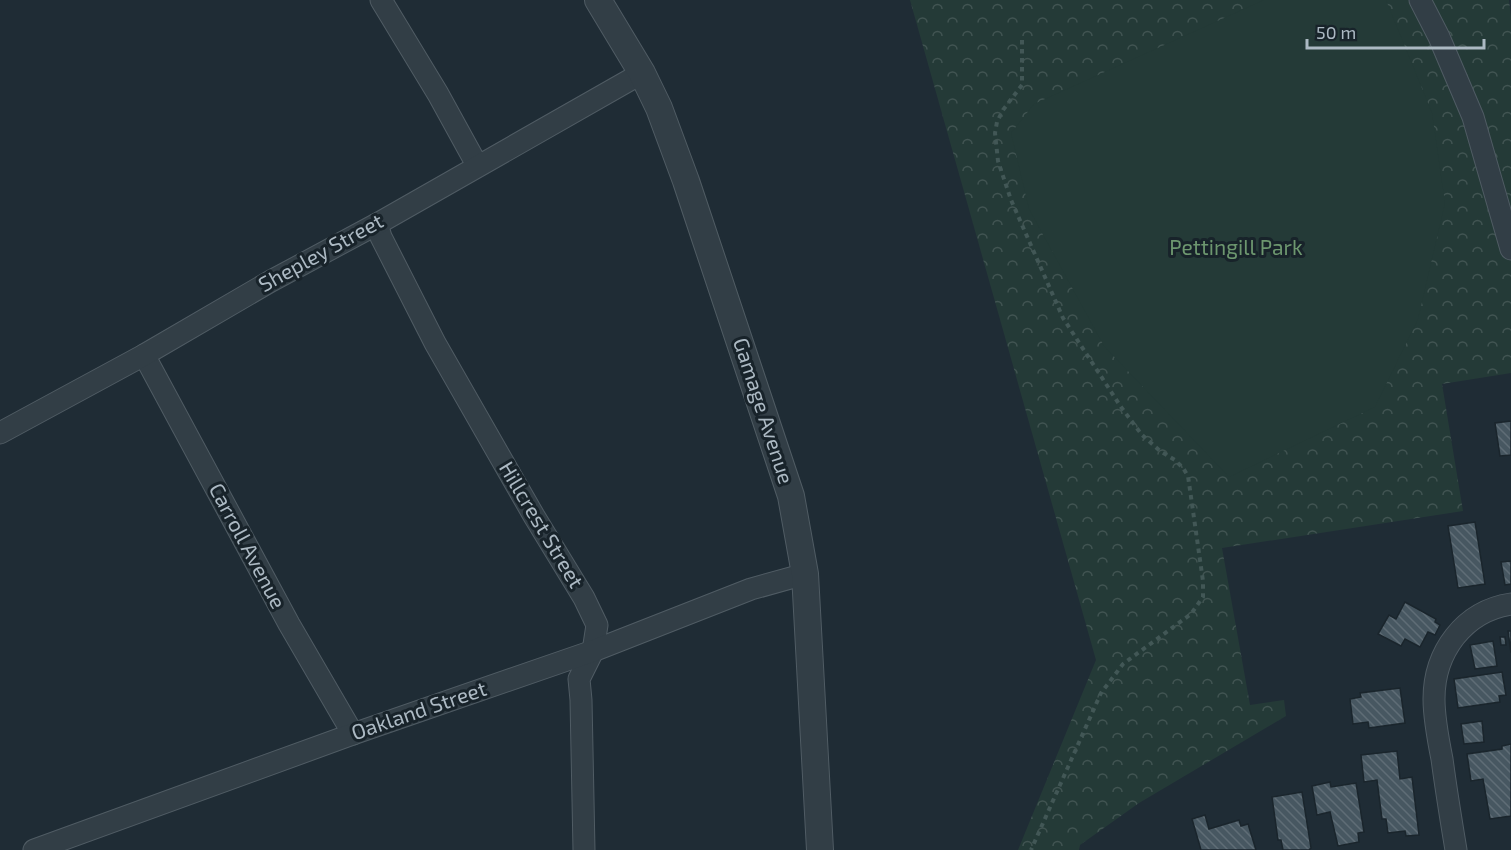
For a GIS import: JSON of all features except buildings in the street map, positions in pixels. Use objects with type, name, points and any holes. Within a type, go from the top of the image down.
[{"type":"street","points":[[381,0],[438,94],[477,165]]},
{"type":"street","name":"Gamage Avenue","points":[[598,0],[642,73],[659,108],[686,181],[791,496],[805,574],[819,850]]},
{"type":"street","points":[[1420,0],[1439,37],[1473,117],[1511,249]]},
{"type":"street","name":"Shepley Street","points":[[0,433],[144,355],[271,280],[377,224],[642,73]]},
{"type":"street","name":"Hillcrest Street","points":[[377,224],[381,237],[435,343],[534,516],[584,597],[597,625],[593,651],[579,679],[584,850]]},
{"type":"street","name":"Carroll Avenue","points":[[144,355],[289,624],[353,734]]},
{"type":"street","name":"Oakland Street","points":[[34,850],[353,734],[593,651],[751,589],[805,574]]},
{"type":"street","points":[[1456,850],[1436,722],[1434,697],[1439,672],[1452,639],[1466,622],[1480,613],[1511,604]]},
{"type":"path","points":[[1022,40],[1022,85],[1003,110],[994,134],[998,161],[1011,200],[1064,318],[1120,408],[1142,435],[1160,451],[1175,460],[1188,476],[1203,581],[1203,597],[1191,614],[1136,652],[1111,678],[1097,703],[1031,850]]},
{"type":"green space","name":"Pettingill Park","points":[[910,0],[1509,0],[1511,17],[1511,373],[1442,384],[1463,511],[1222,548],[1250,705],[1284,700],[1286,716],[1139,803],[1080,845],[1079,850],[1018,850],[1096,660]]},
{"type":"green space","points":[[1264,0],[1386,0],[1432,113],[1445,203],[1418,319],[1375,407],[1229,477],[1104,346],[1029,209],[1011,133],[1034,104]]}]
